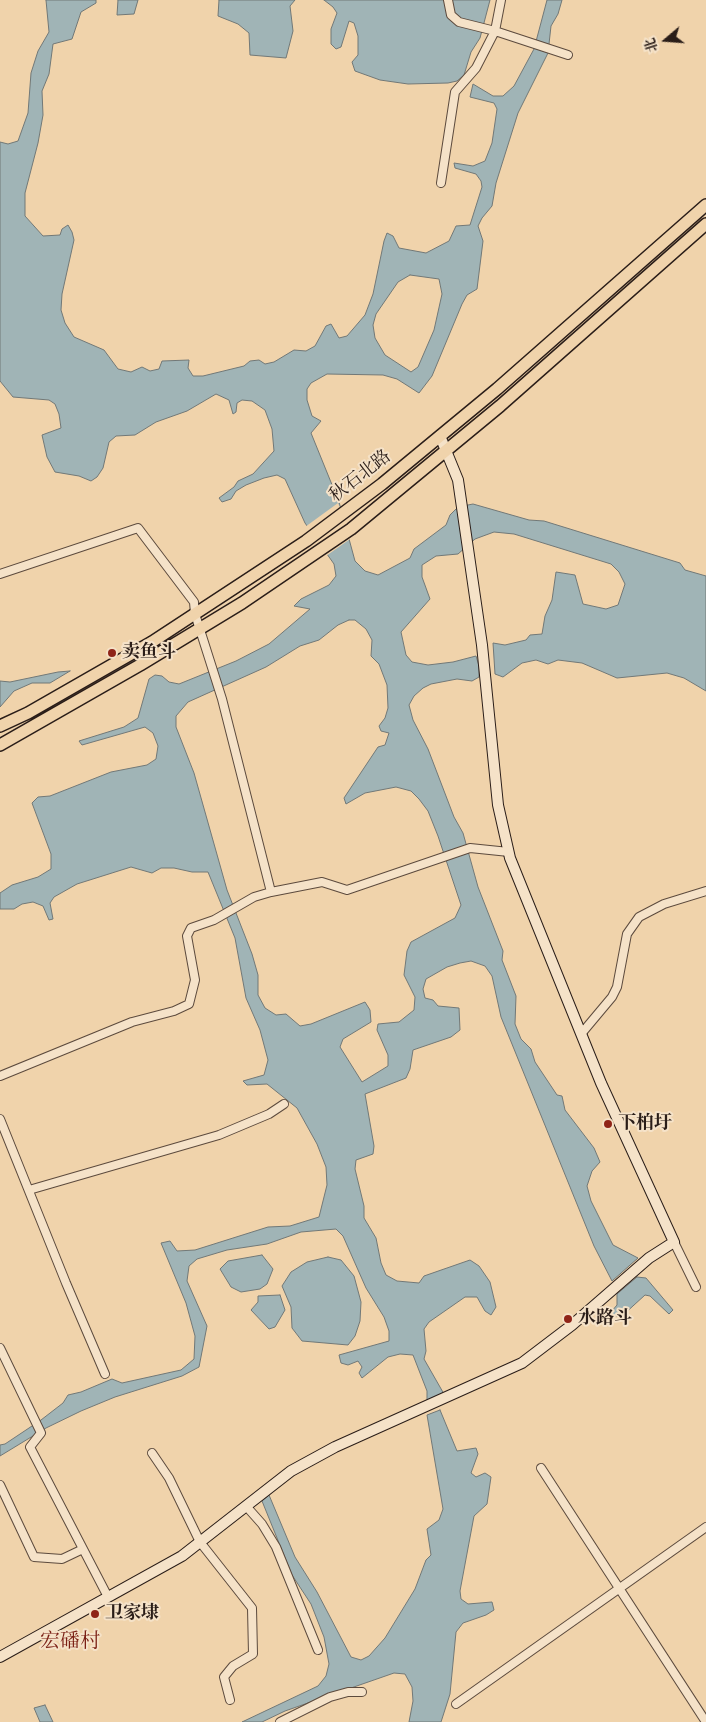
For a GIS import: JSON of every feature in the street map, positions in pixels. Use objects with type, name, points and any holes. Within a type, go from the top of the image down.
[{"type":"main road","name":"秋石北路","points":[[0,726],[28,713],[152,642],[306,541],[382,484],[565,331],[706,205]]},
{"type":"main road","name":"秋石北路","points":[[0,745],[201,628],[351,529],[500,406],[706,224]]},
{"type":"street","points":[[448,0],[451,15],[459,22],[495,31],[568,55]]},
{"type":"street","points":[[441,183],[456,92],[476,68],[495,31],[501,0]]},
{"type":"street","points":[[440,436],[458,480],[482,645],[498,805],[509,852],[601,1083],[696,1287]]},
{"type":"street","points":[[0,574],[138,528],[194,602],[195,614],[222,699],[271,892]]},
{"type":"street","points":[[0,1076],[132,1022],[174,1011],[189,1004],[194,980],[187,936],[191,928],[214,920],[254,898],[271,892],[322,882],[347,890],[470,848],[509,852]]},
{"type":"street","points":[[581,1034],[612,997],[617,986],[626,934],[639,917],[664,904],[706,891]]},
{"type":"street","points":[[29,1190],[219,1135],[269,1114],[284,1104]]},
{"type":"street","points":[[0,1119],[105,1374]]},
{"type":"street","points":[[0,1657],[182,1556],[292,1471],[335,1447],[522,1363],[572,1325],[649,1258],[674,1242]]},
{"type":"street","points":[[0,1348],[41,1433],[30,1447],[108,1597]]},
{"type":"street","points":[[152,1453],[169,1478],[200,1542],[252,1608],[253,1654],[233,1666],[224,1677],[230,1700]]},
{"type":"street","points":[[541,1468],[706,1722]]},
{"type":"street","points":[[0,1485],[34,1557],[62,1559],[83,1549]]},
{"type":"street","points":[[246,1506],[262,1524],[276,1547],[318,1650]]},
{"type":"street","points":[[456,1704],[706,1527]]},
{"type":"street","points":[[280,1722],[330,1697],[348,1692],[362,1692]]},
{"type":"shaded area","points":[[46,0],[96,0],[96,3],[81,12],[72,39],[53,44],[49,74],[42,91],[43,115],[38,143],[25,193],[25,216],[43,236],[60,235],[62,229],[68,225],[72,232],[74,240],[62,294],[61,310],[65,323],[74,337],[104,350],[118,369],[131,372],[142,367],[150,371],[159,369],[162,361],[189,360],[188,368],[193,376],[203,376],[244,366],[250,361],[259,360],[265,364],[274,362],[294,350],[306,351],[315,346],[326,326],[331,324],[339,338],[347,336],[365,315],[373,294],[387,233],[393,236],[399,248],[426,253],[449,241],[456,226],[470,225],[482,187],[481,181],[476,174],[455,168],[454,163],[473,166],[485,161],[492,143],[497,109],[494,103],[470,97],[473,84],[493,96],[503,96],[514,86],[534,49],[547,0],[562,0],[558,14],[551,26],[548,53],[518,113],[496,183],[492,206],[478,226],[483,241],[477,289],[467,295],[462,304],[432,376],[419,393],[397,379],[383,375],[327,374],[311,383],[307,389],[307,400],[312,416],[321,421],[311,433],[339,502],[355,561],[365,571],[378,575],[410,558],[414,549],[446,525],[450,515],[458,507],[473,504],[529,520],[544,521],[680,563],[685,570],[706,576],[706,691],[684,678],[667,673],[617,678],[582,663],[558,660],[548,664],[536,660],[522,663],[503,677],[495,674],[493,643],[505,645],[526,640],[530,635],[542,634],[545,616],[552,600],[556,572],[575,575],[583,604],[606,609],[618,605],[625,584],[619,572],[611,564],[514,534],[494,532],[475,539],[458,554],[436,556],[422,565],[422,577],[430,599],[401,632],[406,655],[412,662],[428,665],[453,662],[476,656],[479,666],[479,677],[472,681],[457,679],[431,684],[423,688],[414,696],[409,705],[413,720],[428,749],[454,817],[463,833],[478,887],[503,951],[502,960],[516,996],[515,1024],[521,1039],[531,1049],[535,1062],[557,1095],[562,1096],[565,1110],[594,1148],[600,1162],[592,1171],[587,1186],[591,1201],[613,1245],[638,1258],[612,1281],[594,1246],[501,1017],[492,976],[485,966],[471,961],[447,967],[426,979],[423,989],[425,998],[433,1000],[438,1006],[459,1008],[460,1030],[451,1037],[413,1050],[410,1069],[406,1078],[365,1094],[374,1146],[373,1154],[356,1160],[355,1169],[364,1206],[364,1218],[376,1238],[381,1263],[386,1275],[397,1281],[419,1283],[424,1276],[470,1260],[479,1266],[490,1282],[496,1307],[491,1315],[485,1311],[477,1297],[465,1297],[429,1322],[424,1329],[426,1351],[424,1359],[444,1394],[427,1402],[427,1391],[413,1355],[400,1354],[388,1357],[362,1378],[359,1373],[362,1367],[358,1361],[348,1365],[341,1363],[339,1355],[389,1341],[389,1331],[384,1317],[366,1288],[343,1236],[336,1229],[301,1232],[267,1244],[227,1250],[197,1259],[189,1266],[187,1281],[207,1326],[199,1367],[182,1376],[115,1397],[81,1411],[46,1428],[0,1456],[0,1445],[5,1444],[41,1420],[63,1403],[68,1395],[81,1392],[112,1379],[122,1383],[181,1370],[194,1359],[195,1336],[186,1303],[161,1243],[170,1241],[177,1251],[195,1250],[268,1227],[290,1226],[319,1217],[327,1185],[326,1167],[317,1144],[297,1108],[267,1084],[247,1085],[243,1081],[264,1075],[268,1060],[260,1030],[246,998],[235,938],[208,872],[161,868],[152,873],[131,867],[77,884],[54,897],[50,903],[53,919],[49,920],[43,906],[33,902],[22,904],[14,909],[0,909],[0,893],[12,885],[38,877],[51,869],[51,854],[32,803],[38,797],[50,796],[111,772],[147,765],[156,759],[158,746],[153,733],[145,727],[82,745],[79,741],[124,727],[138,718],[149,679],[155,675],[162,676],[169,682],[179,684],[236,661],[269,644],[310,609],[294,606],[301,599],[329,585],[336,576],[334,564],[305,523],[285,479],[277,475],[264,478],[236,491],[231,499],[222,502],[219,498],[234,487],[238,481],[253,474],[274,451],[272,429],[265,410],[252,401],[242,400],[237,403],[236,412],[233,414],[229,400],[216,394],[187,411],[156,422],[135,435],[116,436],[109,442],[103,468],[97,477],[91,481],[79,476],[55,472],[47,457],[42,435],[61,428],[55,404],[49,400],[13,397],[0,381],[0,142],[8,144],[18,141],[28,113],[31,73],[38,51],[49,32]],"holes":[[[410,275],[439,279],[442,294],[434,330],[418,367],[411,372],[385,355],[375,338],[373,325],[376,314],[398,282]],[[349,620],[355,620],[366,629],[372,640],[371,656],[379,664],[387,685],[388,708],[385,718],[379,726],[381,731],[389,733],[385,745],[378,747],[344,798],[346,804],[365,793],[396,787],[411,791],[428,811],[461,905],[455,918],[411,942],[407,951],[404,975],[415,997],[414,1010],[399,1022],[378,1024],[377,1030],[388,1055],[388,1066],[362,1082],[340,1047],[343,1039],[371,1022],[370,1010],[365,1002],[311,1024],[300,1026],[286,1014],[276,1015],[265,1008],[258,995],[258,975],[252,954],[227,890],[194,773],[176,727],[176,716],[188,702],[266,667],[300,646],[319,640],[338,625]]]},
{"type":"shaded area","points":[[118,0],[138,0],[134,14],[117,15]]},
{"type":"shaded area","points":[[219,0],[295,0],[290,6],[293,31],[286,58],[250,55],[249,33],[238,24],[218,16]]},
{"type":"shaded area","points":[[324,0],[490,0],[480,38],[471,52],[464,75],[457,81],[448,83],[408,84],[380,80],[355,71],[352,62],[358,55],[358,36],[354,23],[349,21],[341,47],[336,49],[331,44],[331,29],[337,13]]},
{"type":"shaded area","points":[[70,671],[50,683],[32,683],[14,691],[0,707],[0,681],[10,682]]},
{"type":"shaded area","points":[[262,1255],[273,1269],[267,1284],[260,1289],[241,1292],[231,1287],[220,1269],[228,1261]]},
{"type":"shaded area","points":[[328,1257],[341,1260],[354,1276],[361,1302],[360,1321],[355,1336],[348,1345],[302,1341],[292,1328],[291,1307],[282,1286],[291,1272],[307,1262]]},
{"type":"shaded area","points":[[637,1277],[646,1278],[673,1310],[669,1314],[650,1296],[645,1295],[622,1316],[613,1316],[611,1312],[617,1305],[617,1294]]},
{"type":"shaded area","points":[[280,1295],[285,1310],[275,1327],[269,1329],[251,1310],[258,1302],[258,1296]]},
{"type":"shaded area","points":[[440,1410],[457,1451],[476,1448],[478,1454],[471,1473],[476,1477],[485,1473],[491,1477],[487,1504],[474,1516],[460,1591],[461,1599],[468,1604],[492,1602],[494,1610],[486,1615],[463,1623],[456,1632],[450,1694],[441,1722],[409,1722],[413,1701],[412,1687],[405,1674],[394,1673],[285,1711],[262,1722],[242,1722],[318,1686],[326,1676],[329,1664],[324,1637],[311,1604],[292,1575],[262,1501],[269,1495],[295,1557],[317,1592],[351,1657],[361,1660],[369,1656],[385,1638],[415,1589],[426,1560],[431,1555],[427,1529],[439,1520],[443,1509],[427,1415]]},
{"type":"shaded area","points":[[45,1705],[53,1722],[40,1722],[34,1708]]},
{"type":"pier","points":[[338,503],[353,537],[326,556],[305,527]]},
{"type":"place","name":"卖鱼斗","points":[[112,653]]},
{"type":"place","name":"下柏圩","points":[[608,1124]]},
{"type":"place","name":"水路斗","points":[[568,1319]]},
{"type":"place","name":"卫家埭","points":[[95,1614]]},
{"type":"district","name":"宏磻村","points":[[70,1643]]}]
